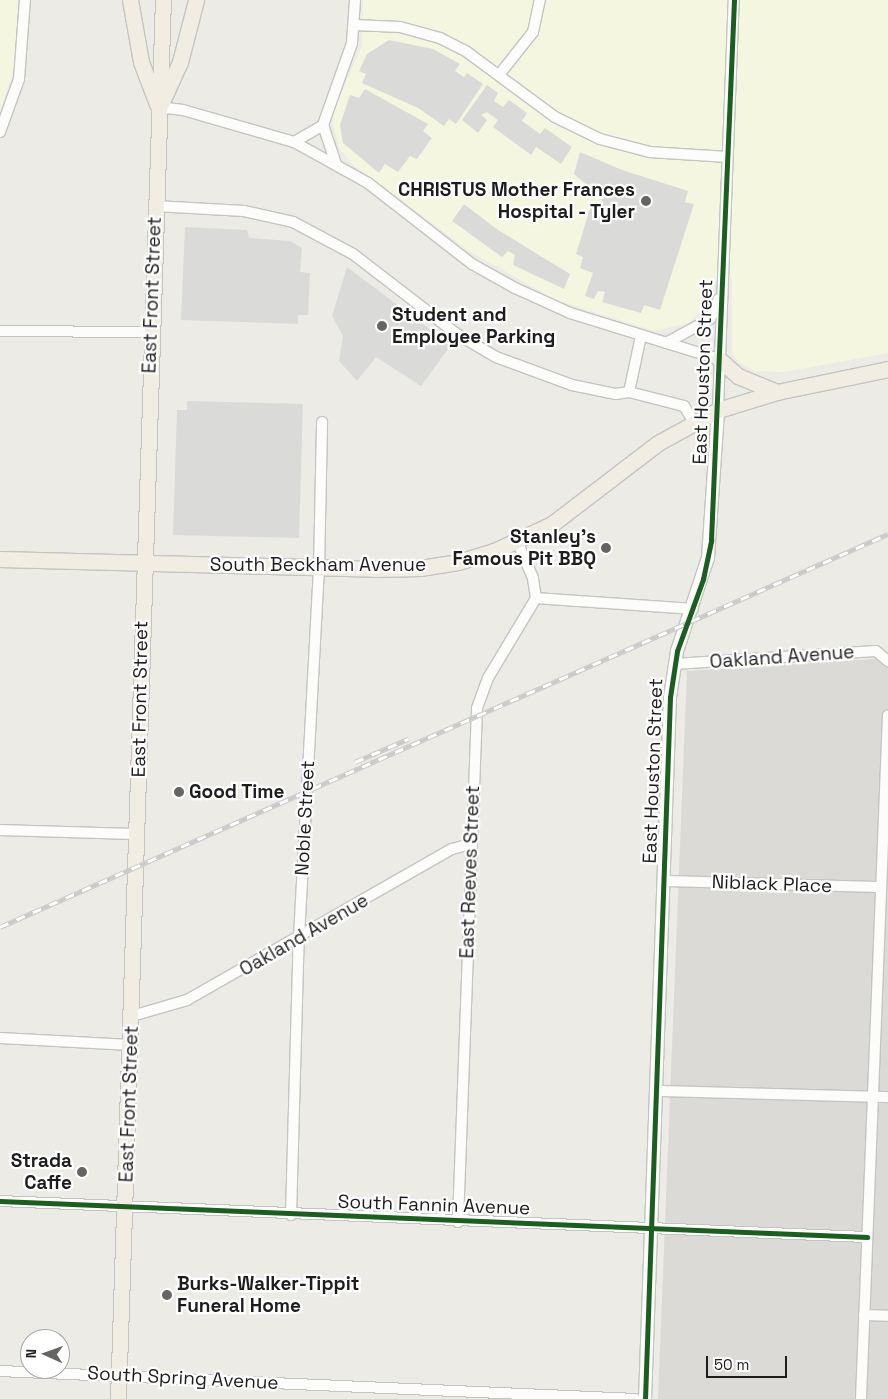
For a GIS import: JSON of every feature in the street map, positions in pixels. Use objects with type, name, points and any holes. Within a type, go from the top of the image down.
[{"type":"main road","points":[[130,0],[141,62],[159,107]]},
{"type":"main road","name":"East Front Street","points":[[118,1399],[132,1016],[150,332],[163,0]]},
{"type":"main road","points":[[159,107],[180,62],[196,0]]},
{"type":"main road","points":[[719,359],[738,376],[777,392]]},
{"type":"main road","name":"South Beckham Avenue","points":[[0,559],[144,562],[319,569],[428,567],[478,556],[517,541],[552,524],[642,454],[694,422],[718,410],[777,392],[888,369]]},
{"type":"street","points":[[0,132],[19,79],[25,0]]},
{"type":"street","points":[[336,164],[323,125],[350,51],[355,0]]},
{"type":"street","points":[[499,75],[532,32],[540,0]]},
{"type":"street","name":"East Houston Street","points":[[645,1399],[674,664],[693,609],[711,540],[734,0]]},
{"type":"street","points":[[354,25],[400,27],[426,33],[454,44],[555,116],[600,139],[650,152],[727,157]]},
{"type":"street","points":[[159,107],[183,110],[294,142],[336,164],[368,184],[485,273],[553,307],[719,359]]},
{"type":"street","points":[[294,142],[323,125]]},
{"type":"street","points":[[155,206],[244,211],[293,222],[354,254],[457,334],[496,357],[563,382],[616,394],[629,392],[684,406],[694,422]]},
{"type":"street","points":[[666,343],[710,319],[721,294]]},
{"type":"street","points":[[0,331],[150,332]]},
{"type":"street","points":[[629,392],[641,336]]},
{"type":"street","name":"Noble Street","points":[[290,1215],[299,937],[319,569],[322,422]]},
{"type":"street","points":[[517,541],[533,578],[536,598],[693,609]]},
{"type":"street","name":"East Reeves Street","points":[[458,1222],[478,699],[536,598]]},
{"type":"street","name":"Oakland Avenue","points":[[674,664],[876,652],[888,660]]},
{"type":"street","points":[[861,1399],[888,716]]},
{"type":"street","points":[[0,830],[137,834]]},
{"type":"street","name":"Oakland Avenue","points":[[132,1016],[187,1000],[452,849],[471,844]]},
{"type":"street","name":"Niblack Place","points":[[664,881],[880,887]]},
{"type":"street","points":[[0,1038],[131,1045]]},
{"type":"street","points":[[657,1090],[888,1097]]},
{"type":"street","name":"South Fannin Avenue","points":[[0,1201],[458,1222],[867,1237]]},
{"type":"street","points":[[864,1315],[888,1316]]},
{"type":"street","name":"South Spring Avenue","points":[[0,1371],[635,1399]]},
{"type":"shaded area","points":[[0,0],[18,0],[15,66],[0,112]]},
{"type":"shaded area","name":"CHRISTUS Mother Frances Hospital - Tyler","points":[[363,0],[888,0],[888,353],[784,372],[755,371],[738,362],[732,352],[732,278],[717,277],[708,303],[689,323],[654,331],[556,300],[469,251],[351,163],[339,147],[333,125],[333,111],[362,46]]},
{"type":"shaded area","points":[[389,40],[433,49],[460,64],[455,71],[464,77],[467,73],[483,84],[456,124],[449,119],[444,126],[418,108],[362,83],[366,74],[359,71],[367,54]]},
{"type":"shaded area","points":[[487,85],[498,93],[494,101],[503,107],[509,100],[527,113],[522,121],[540,134],[545,128],[572,147],[561,164],[536,147],[531,155],[493,127],[498,120],[487,112],[481,115],[487,120],[478,133],[462,120]]},
{"type":"shaded area","points":[[365,89],[428,124],[423,131],[432,138],[417,159],[410,156],[398,172],[385,164],[379,173],[343,143],[340,125],[350,95],[359,98]]},
{"type":"shaded area","points":[[580,152],[622,170],[688,191],[685,202],[694,204],[660,310],[644,305],[641,313],[602,302],[605,292],[598,291],[594,299],[585,296],[593,273],[580,268],[583,257],[576,254],[591,205],[600,208],[602,198],[574,174]]},
{"type":"shaded area","points":[[464,204],[498,230],[570,274],[564,289],[513,265],[515,255],[508,251],[502,257],[452,221]]},
{"type":"shaded area","points":[[185,227],[247,230],[249,238],[290,241],[302,248],[300,272],[310,273],[308,315],[298,315],[298,324],[181,320]]},
{"type":"shaded area","name":"Student and Employee Parking","points":[[347,267],[451,345],[421,386],[376,357],[357,381],[339,361],[343,336],[332,316]]},
{"type":"shaded area","points":[[187,401],[303,404],[299,538],[173,535],[177,410],[187,410]]},
{"type":"shaded area","points":[[888,658],[888,1399],[658,1399],[687,671]]},
{"type":"railway","points":[[0,927],[888,534]]},
{"type":"railway","points":[[355,762],[408,739]]},
{"type":"cycle path","points":[[645,1399],[670,697],[677,651],[703,579],[711,540],[734,0]]},
{"type":"cycle path","points":[[0,1201],[867,1237]]},
{"type":"place","name":"CHRISTUS Mother Frances Hospital - Tyler","points":[[646,201]]},
{"type":"place","name":"Student and Employee Parking","points":[[382,326]]},
{"type":"place","name":"Stanley's Famous Pit BBQ","points":[[606,548]]},
{"type":"place","name":"Good Time","points":[[179,792]]},
{"type":"place","name":"Strada Caffe","points":[[82,1172]]},
{"type":"place","name":"Burks-Walker-Tippit Funeral Home","points":[[167,1295]]}]
